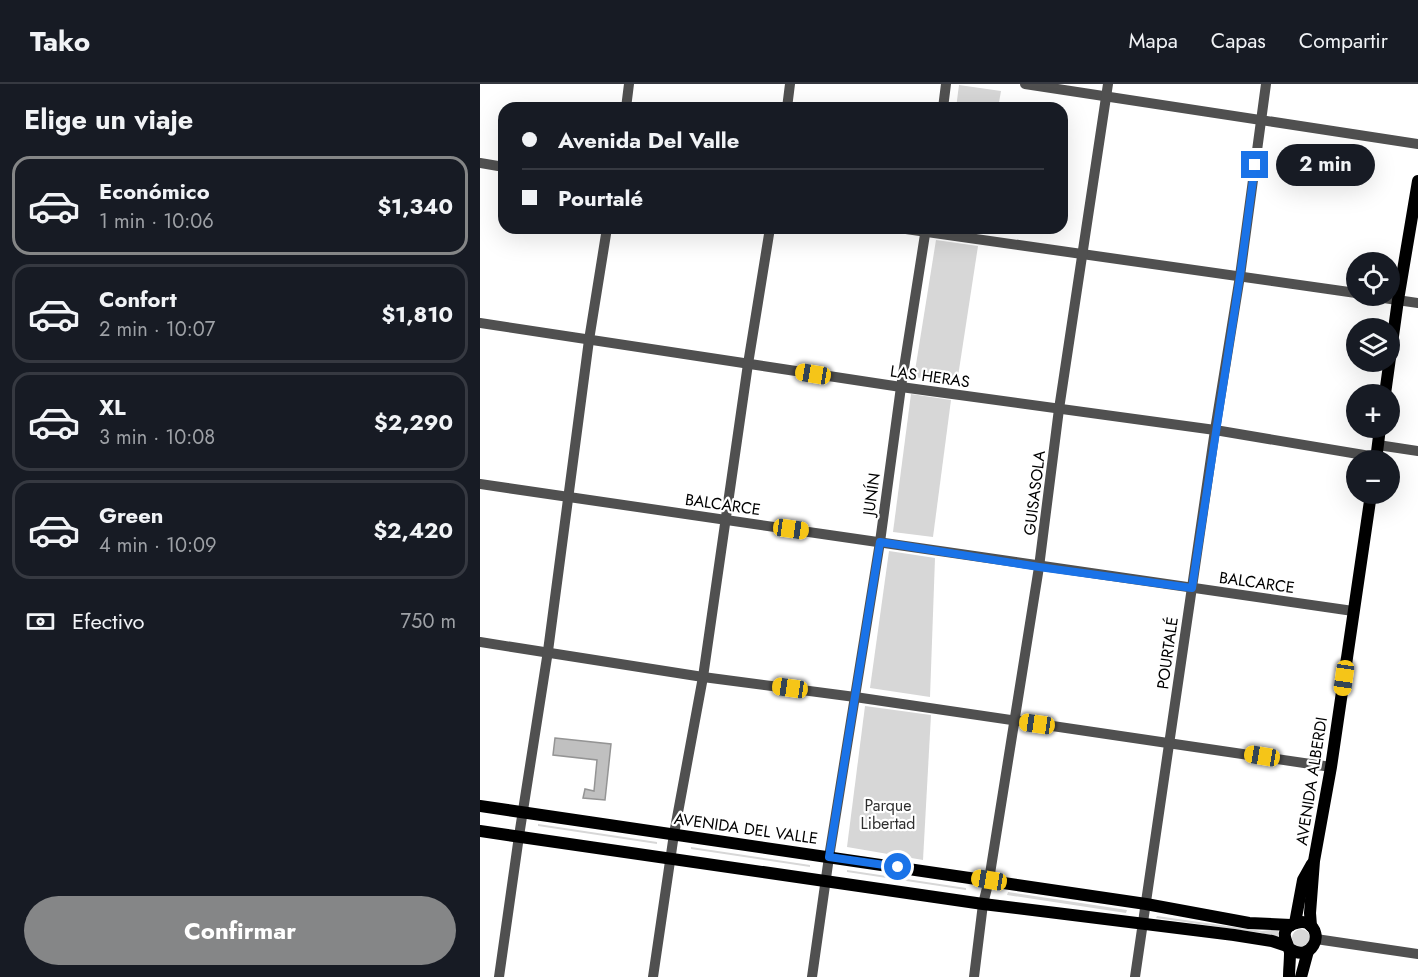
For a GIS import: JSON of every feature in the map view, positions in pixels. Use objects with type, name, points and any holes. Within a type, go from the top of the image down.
[{"type":"main road","points":[[1400,288],[1418,181]]},
{"type":"main road","points":[[1386,384],[1397,306]]},
{"type":"main road","name":"AVENIDA ALBERDI","points":[[1311,926],[1314,861],[1331,767],[1369,504]]},
{"type":"main road","name":"AVENIDA DEL VALLE","points":[[480,806],[989,880],[1146,904],[1249,923],[1293,924]]},
{"type":"main road","points":[[480,831],[983,904],[1264,940],[1289,947],[1298,953],[1312,948],[1316,939],[1311,926],[1302,922],[1293,924],[1286,932],[1285,937],[1289,947],[1289,977]]},
{"type":"main road","name":"AVENIDA ALBERDI","points":[[1293,924],[1303,880],[1314,861]]},
{"type":"main road","points":[[1301,977],[1308,951]]},
{"type":"street","points":[[627,102],[629,84]]},
{"type":"street","points":[[788,102],[790,84]]},
{"type":"street","points":[[944,102],[946,84]]},
{"type":"street","points":[[1025,84],[1418,144]]},
{"type":"street","name":"GUISASOLA","points":[[974,977],[983,904],[989,880],[1039,567],[1059,409],[1108,84]]},
{"type":"street","name":"POURTALÉ","points":[[1135,977],[1215,430],[1240,276],[1266,84]]},
{"type":"street","points":[[480,163],[498,166]]},
{"type":"street","points":[[499,977],[548,651],[589,340],[606,234]]},
{"type":"street","points":[[653,977],[674,834],[703,676],[769,234]]},
{"type":"street","name":"JUNÍN","points":[[812,977],[925,234]]},
{"type":"street","points":[[951,234],[1346,292]]},
{"type":"street","points":[[1400,300],[1418,303]]},
{"type":"street","name":"LAS HERAS","points":[[480,323],[901,387],[1349,450]]},
{"type":"street","name":"LAS HERAS","points":[[1400,452],[1418,451]]},
{"type":"street","name":"BALCARCE","points":[[480,484],[1353,611]]},
{"type":"street","points":[[480,642],[1331,767]]},
{"type":"street","points":[[1316,939],[1418,954]]},
{"type":"green space","points":[[959,85],[1001,91],[999,102],[957,102]]},
{"type":"green space","points":[[936,240],[978,246],[957,383],[914,377]]},
{"type":"green space","points":[[911,394],[951,400],[933,537],[893,532]]},
{"type":"green space","points":[[889,551],[935,558],[930,697],[870,688]]},
{"type":"green space","name":"Parque Libertad","points":[[865,706],[931,715],[923,860],[847,847]]},
{"type":"green space","points":[[538,824],[657,842],[657,844],[538,826]]},
{"type":"green space","points":[[691,847],[810,865],[810,867],[691,849]]},
{"type":"green space","points":[[847,870],[966,888],[966,890],[847,872]]},
{"type":"green space","points":[[1008,892],[1127,910],[1126,913],[1007,895]]},
{"type":"green space","points":[[1157,916],[1262,931],[1279,929],[1277,941],[1262,933],[1156,918]]},
{"type":"green space","points":[[1297,929],[1305,929],[1310,934],[1308,945],[1297,947],[1292,942],[1292,934]]},
{"type":"building","points":[[555,738],[611,744],[605,800],[583,798],[585,789],[594,791],[597,760],[553,755]]},
{"type":"route","points":[[898,867],[829,857],[880,542],[1192,588],[1255,165]]}]
